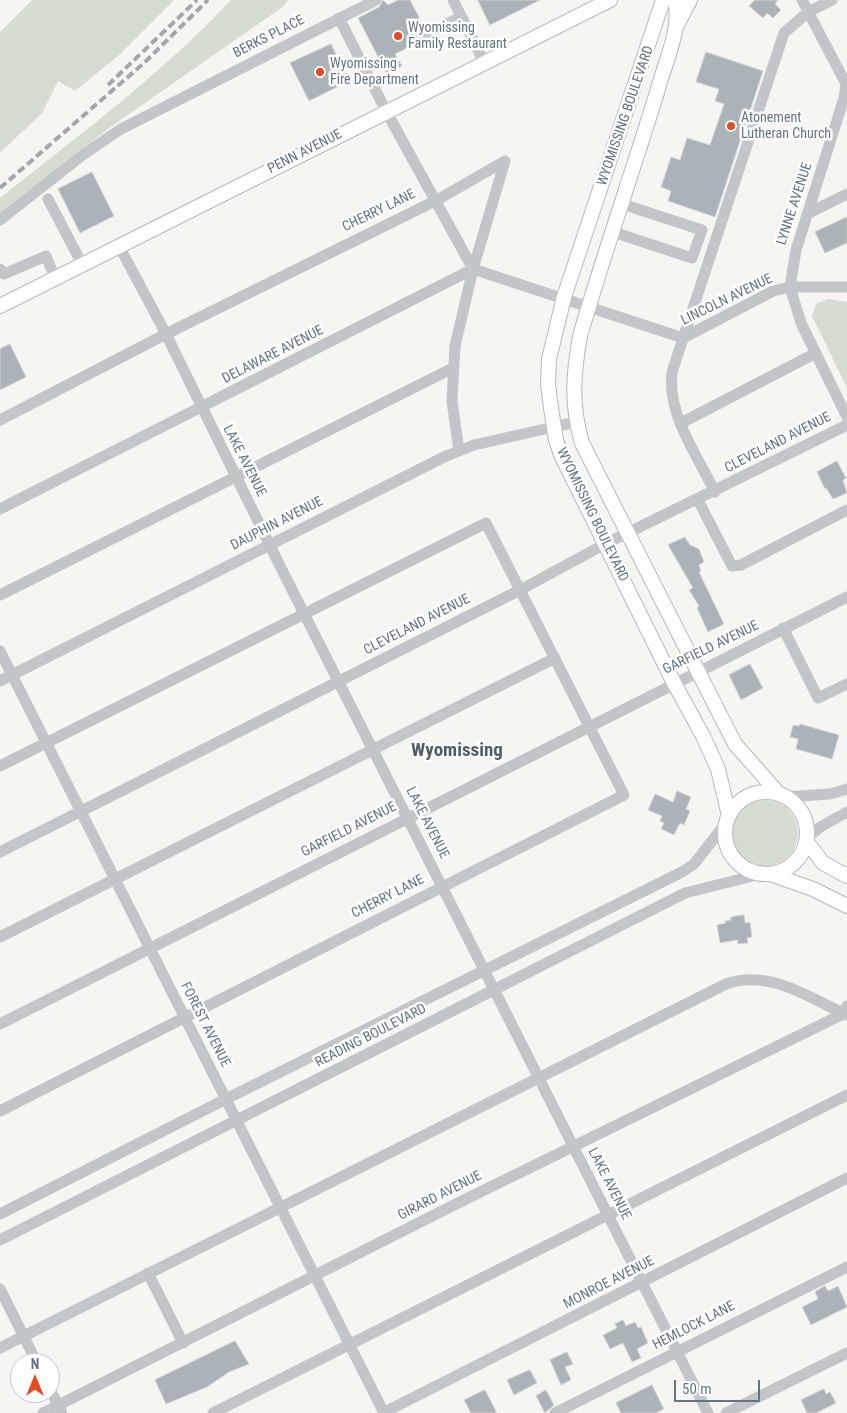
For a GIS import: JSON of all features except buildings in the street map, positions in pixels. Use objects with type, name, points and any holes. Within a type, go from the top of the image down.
[{"type":"main road","name":"PENN AVENUE","points":[[0,306],[610,0]]},
{"type":"main road","name":"WYOMISSING BOULEVARD","points":[[663,0],[564,298],[549,359],[548,384],[554,427],[562,457],[674,683],[703,736],[718,769],[727,819]]},
{"type":"main road","name":"WYOMISSING BOULEVARD","points":[[675,0],[677,9],[674,30],[622,204],[589,306],[575,363],[573,401],[582,443],[699,670],[734,744],[782,796]]},
{"type":"main road","points":[[674,30],[690,0]]},
{"type":"main road","points":[[847,876],[823,863],[807,840],[804,816],[794,803],[782,796],[761,792],[750,796],[740,802],[727,819],[726,843],[732,856],[742,867],[813,889],[847,906]]},
{"type":"main road","points":[[766,874],[791,866],[802,853],[807,840]]},
{"type":"street","name":"BERKS PLACE","points":[[0,220],[84,154],[121,129],[376,0]]},
{"type":"street","points":[[453,0],[484,62]]},
{"type":"street","name":"LYNNE AVENUE","points":[[802,0],[847,84],[809,213],[796,250],[790,287],[801,323],[847,417]]},
{"type":"street","points":[[715,492],[673,403],[671,382],[683,338],[784,33],[808,12],[832,0]]},
{"type":"street","points":[[426,35],[461,17]]},
{"type":"street","points":[[339,18],[386,111],[473,269],[564,298]]},
{"type":"street","name":"CHERRY LANE","points":[[0,420],[166,334],[436,200],[505,161],[473,269],[455,346],[452,401],[459,451]]},
{"type":"street","points":[[809,213],[847,194]]},
{"type":"street","points":[[48,199],[82,264]]},
{"type":"street","points":[[612,232],[692,258],[702,230],[622,204]]},
{"type":"street","name":"LAKE AVENUE","points":[[119,246],[166,334],[200,408],[708,1413]]},
{"type":"street","points":[[0,269],[4,274],[46,256],[55,278]]},
{"type":"street","name":"DELAWARE AVENUE","points":[[0,509],[473,269]]},
{"type":"street","name":"LINCOLN AVENUE","points":[[564,298],[683,338],[773,291],[790,287],[847,287]]},
{"type":"street","points":[[681,423],[816,353]]},
{"type":"street","points":[[0,595],[453,368]]},
{"type":"street","name":"DAUPHIN AVENUE","points":[[0,680],[459,451],[474,445],[576,422]]},
{"type":"street","name":"CLEVELAND AVENUE","points":[[0,852],[520,590],[605,544],[715,492],[847,425]]},
{"type":"street","points":[[698,500],[732,566],[740,565],[847,510]]},
{"type":"street","name":"CHERRY LANE","points":[[0,1111],[624,795],[486,522],[304,614]]},
{"type":"street","name":"GARFIELD AVENUE","points":[[0,1024],[407,817],[847,597]]},
{"type":"street","points":[[0,766],[304,614]]},
{"type":"street","points":[[783,628],[818,698],[847,684]]},
{"type":"street","name":"FOREST AVENUE","points":[[0,651],[384,1413]]},
{"type":"street","points":[[0,938],[555,658]]},
{"type":"street","points":[[782,796],[830,794],[847,789]]},
{"type":"street","points":[[807,840],[822,826],[847,812]]},
{"type":"street","name":"READING BOULEVARD","points":[[0,1214],[682,872],[694,864],[727,819]]},
{"type":"street","name":"READING BOULEVARD","points":[[0,1240],[685,893],[766,874]]},
{"type":"street","points":[[0,1348],[538,1077],[734,981],[771,980],[846,1012]]},
{"type":"street","name":"GIRARD AVENUE","points":[[43,1413],[60,1409],[182,1343],[573,1146],[846,1012]]},
{"type":"street","points":[[213,1413],[847,1095]]},
{"type":"street","name":"MONROE AVENUE","points":[[384,1413],[847,1178]]},
{"type":"street","name":"HEMLOCK LANE","points":[[555,1413],[847,1267]]},
{"type":"street","points":[[148,1273],[182,1343]]},
{"type":"street","points":[[0,1289],[32,1353]]},
{"type":"street","points":[[726,1413],[847,1352]]},
{"type":"shaded area","points":[[32,0],[174,0],[119,55],[75,91],[58,81],[42,113],[0,153],[0,32]]},
{"type":"shaded area","points":[[231,0],[288,0],[284,6],[112,126],[0,213],[0,198],[148,79],[205,27]]},
{"type":"shaded area","points":[[828,299],[847,302],[847,388],[812,316],[816,304]]},
{"type":"shaded area","points":[[765,800],[778,803],[788,810],[795,820],[798,833],[795,846],[788,856],[778,863],[765,866],[752,863],[742,856],[735,846],[732,833],[735,820],[742,810],[752,803]]},
{"type":"railway","points":[[108,85],[197,0]]},
{"type":"railway","points":[[0,188],[144,63],[208,0]]},
{"type":"place","name":"Wyomissing Family Restaurant","points":[[398,36]]},
{"type":"place","name":"Wyomissing Fire Department","points":[[320,72]]},
{"type":"place","name":"Atonement Lutheran Church","points":[[731,126]]},
{"type":"district","name":"Wyomissing","points":[[457,751]]}]
